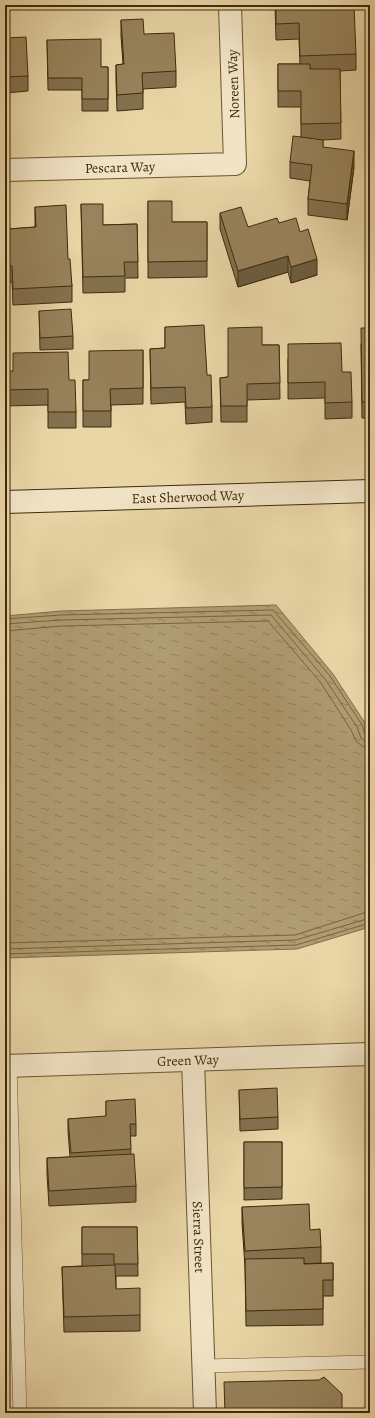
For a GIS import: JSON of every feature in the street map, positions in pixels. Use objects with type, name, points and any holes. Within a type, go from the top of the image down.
[{"type":"street","name":"Noreen Way","points":[[230,5],[236,164]]},
{"type":"street","name":"Pescara Way","points":[[5,170],[236,164]]},
{"type":"street","name":"East Sherwood Way","points":[[5,502],[370,491]]},
{"type":"street","name":"Green Way","points":[[8,1066],[370,1054]]},
{"type":"street","name":"Sierra Street","points":[[193,1060],[205,1413]]},
{"type":"lane","points":[[8,1066],[20,1413]]},
{"type":"lane","points":[[204,1366],[370,1362]]},
{"type":"water","points":[[276,605],[333,674],[365,723],[370,739],[370,927],[297,949],[5,958],[5,616],[61,611]]},
{"type":"building","points":[[276,5],[354,5],[356,54],[300,56],[299,23],[276,24]]},
{"type":"building","points":[[143,19],[144,34],[174,33],[176,71],[142,73],[143,93],[117,95],[116,65],[124,64],[121,20]]},
{"type":"building","points":[[26,37],[28,76],[5,77],[5,38]]},
{"type":"building","points":[[101,39],[101,67],[108,67],[108,99],[82,99],[82,78],[48,78],[47,40]]},
{"type":"building","points":[[278,64],[310,64],[310,69],[340,69],[341,123],[301,124],[301,91],[278,91]]},
{"type":"building","points":[[293,136],[323,140],[323,147],[354,151],[347,204],[308,199],[312,165],[290,162]]},
{"type":"building","points":[[148,201],[172,201],[172,222],[207,222],[207,261],[148,262]]},
{"type":"building","points":[[81,204],[103,204],[103,225],[137,224],[138,262],[124,262],[125,276],[83,277]]},
{"type":"building","points":[[66,205],[68,259],[70,259],[72,286],[13,289],[12,266],[5,266],[5,243],[9,242],[9,229],[36,227],[35,207]]},
{"type":"building","points":[[241,207],[248,227],[277,218],[279,223],[296,218],[300,232],[308,229],[317,259],[291,267],[288,256],[238,271],[220,213]]},
{"type":"building","points":[[71,309],[73,336],[40,338],[39,311]]},
{"type":"building","points":[[204,325],[207,375],[211,375],[212,407],[186,408],[185,387],[151,388],[150,349],[165,348],[165,327]]},
{"type":"building","points":[[262,327],[262,345],[279,345],[280,383],[247,384],[247,406],[221,406],[220,378],[228,377],[228,328]]},
{"type":"building","points":[[361,328],[370,328],[370,402],[362,402]]},
{"type":"building","points":[[341,343],[342,372],[351,372],[352,402],[325,403],[325,382],[288,383],[288,344]]},
{"type":"building","points":[[143,350],[143,388],[110,389],[111,411],[83,411],[83,380],[89,380],[89,351]]},
{"type":"building","points":[[68,352],[69,380],[75,380],[76,412],[48,412],[48,389],[5,390],[5,371],[13,371],[13,353]]},
{"type":"building","points":[[277,1088],[278,1117],[240,1119],[239,1090]]},
{"type":"building","points":[[135,1099],[136,1124],[130,1124],[131,1149],[71,1153],[68,1119],[106,1116],[106,1101]]},
{"type":"building","points":[[244,1142],[282,1142],[282,1187],[244,1188]]},
{"type":"building","points":[[134,1154],[136,1186],[49,1191],[47,1158]]},
{"type":"building","points":[[309,1204],[310,1230],[320,1229],[321,1247],[245,1251],[242,1207]]},
{"type":"building","points":[[82,1227],[137,1227],[138,1264],[114,1264],[114,1254],[82,1254]]},
{"type":"building","points":[[304,1258],[304,1264],[333,1263],[333,1280],[323,1280],[323,1309],[246,1311],[245,1259]]},
{"type":"building","points":[[115,1265],[116,1289],[140,1288],[140,1315],[64,1317],[62,1267]]},
{"type":"building","points":[[324,1377],[342,1394],[342,1413],[225,1413],[224,1382],[319,1380]]}]
